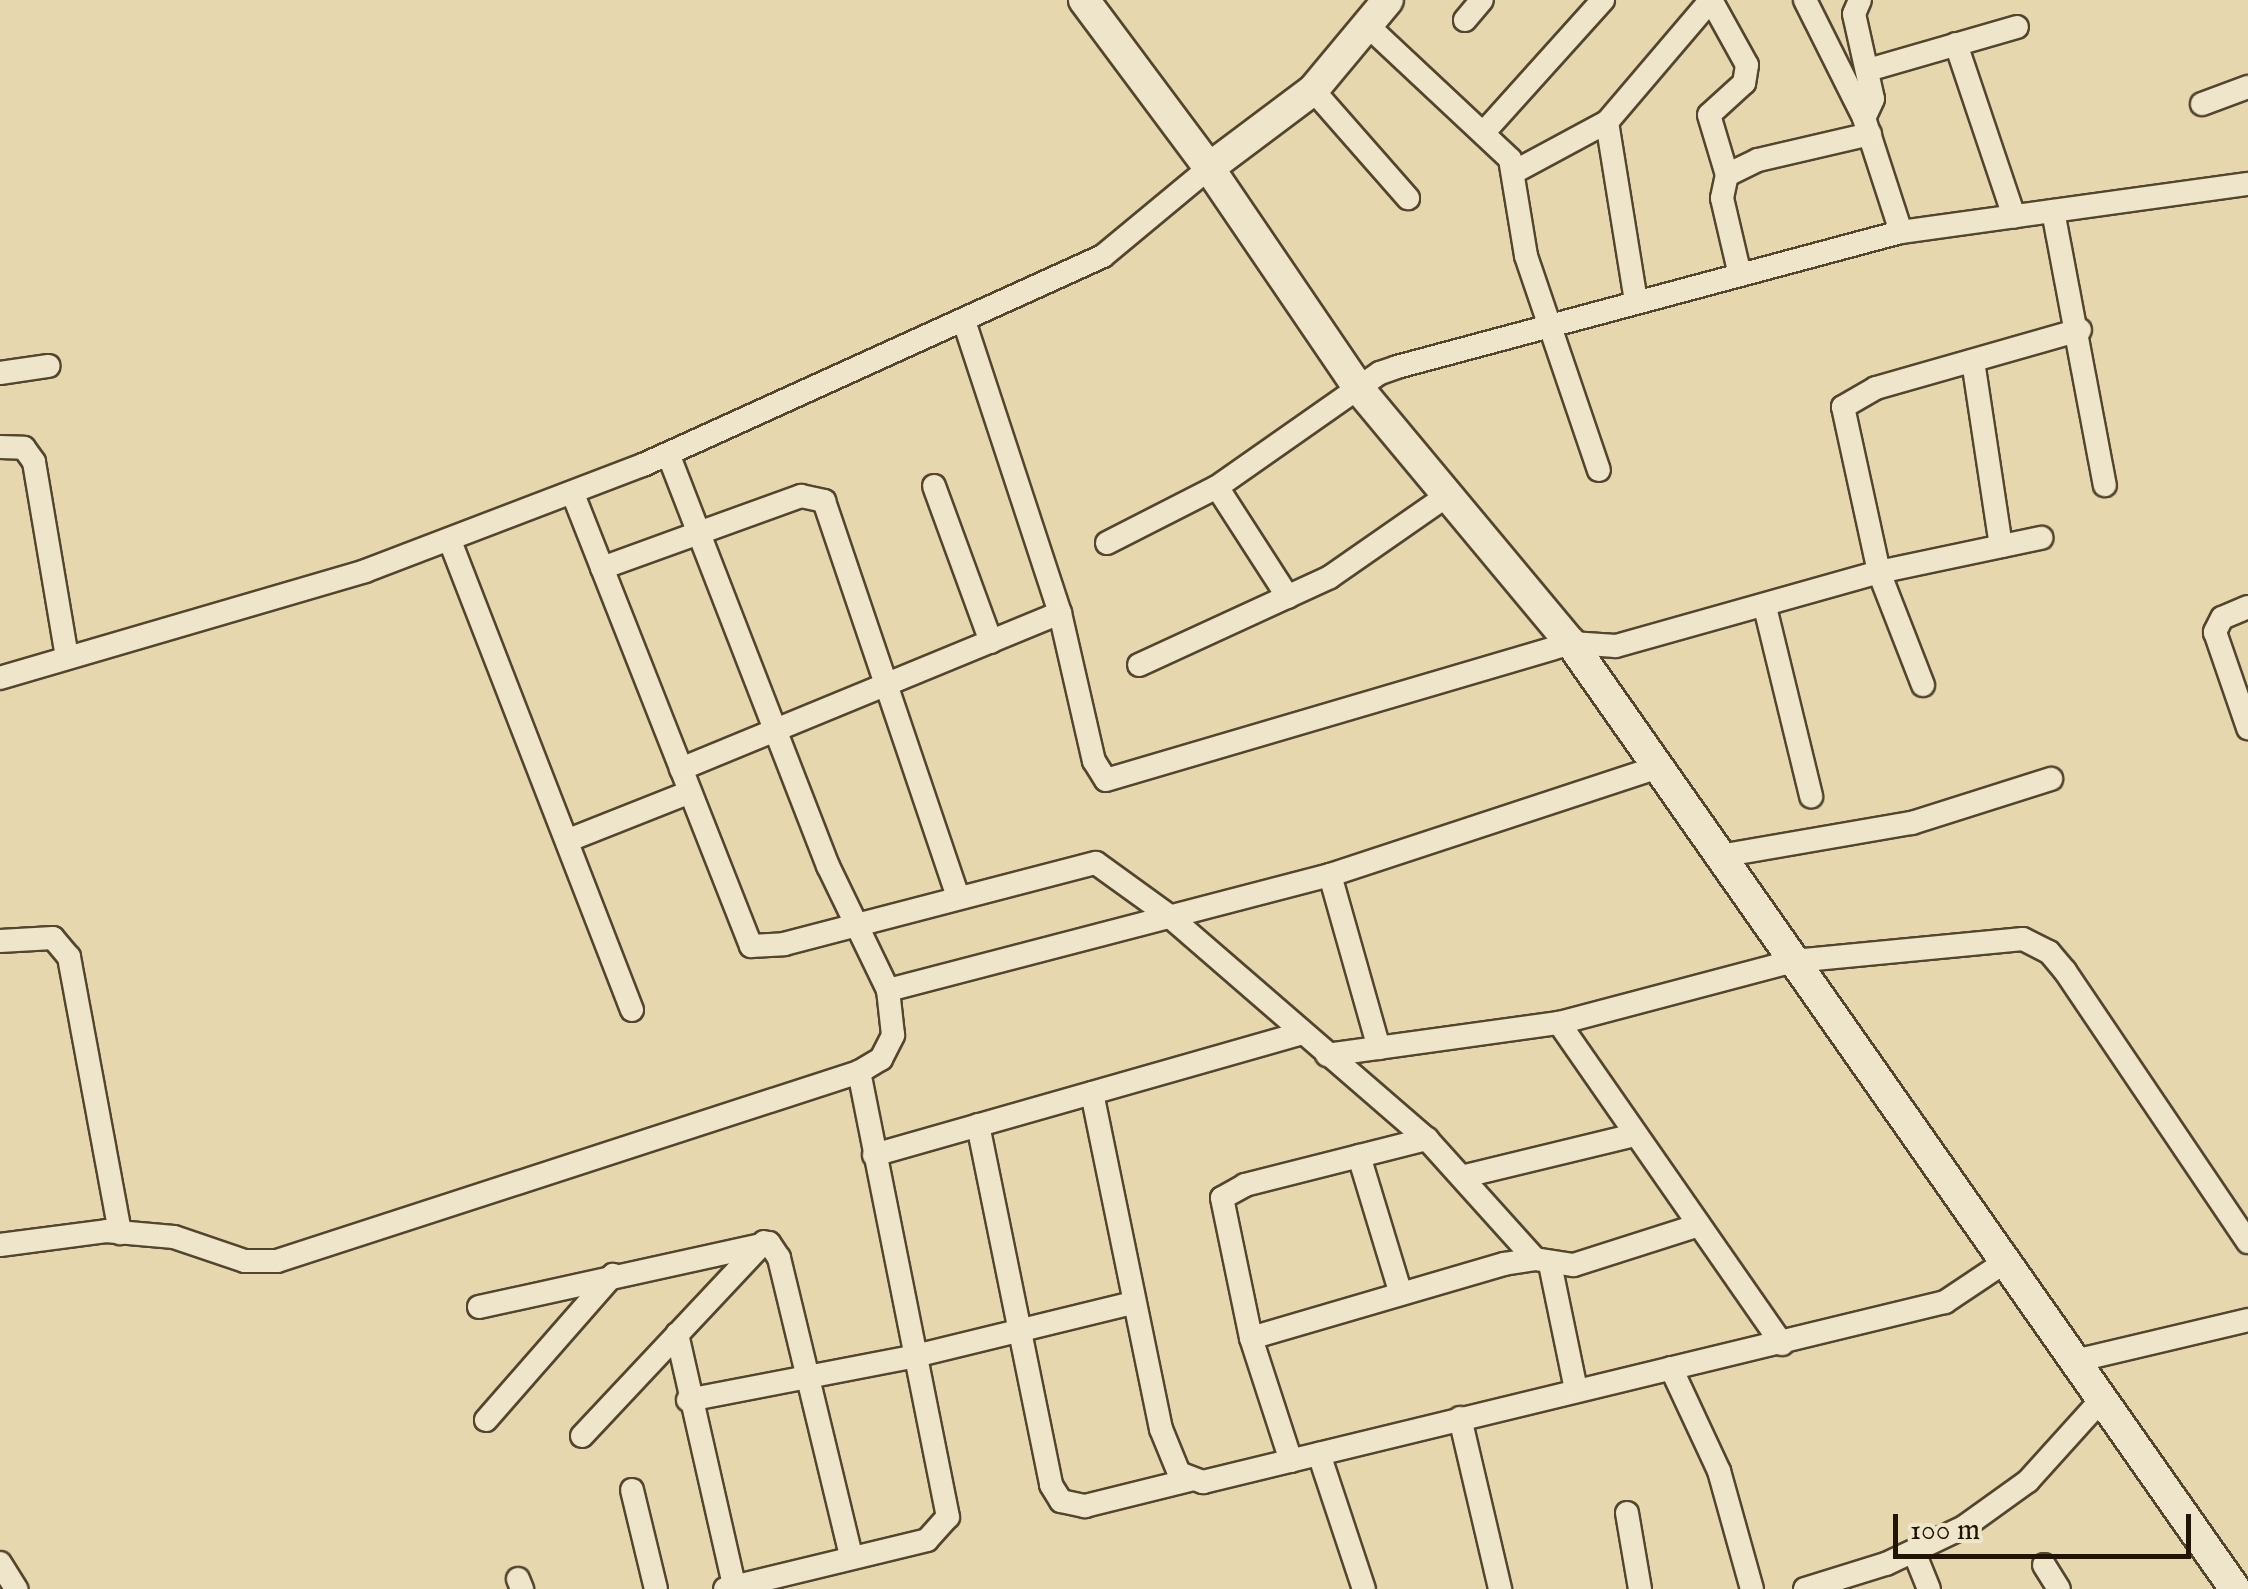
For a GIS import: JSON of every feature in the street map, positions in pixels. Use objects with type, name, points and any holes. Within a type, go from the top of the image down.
[{"type":"street","points":[[1084,0],[1209,168],[1359,390],[1571,643],[2235,1589]]},
{"type":"street","points":[[0,678],[450,541],[573,494],[1103,256],[1209,168],[1313,90],[1388,0]]},
{"type":"street","points":[[1465,20],[1482,0]]},
{"type":"street","points":[[1486,130],[1603,0]]},
{"type":"street","points":[[1514,172],[1607,122],[1711,0],[1747,65],[1744,82],[1709,115],[1727,175],[1722,198],[1740,276]]},
{"type":"street","points":[[1805,0],[1867,126],[1901,232]]},
{"type":"street","points":[[1860,0],[1854,14],[1873,99],[1867,126]]},
{"type":"street","points":[[1367,25],[1486,130],[1514,172],[1517,215],[1546,325],[1598,470]]},
{"type":"street","points":[[1868,70],[2017,27]]},
{"type":"street","points":[[1956,44],[2014,216]]},
{"type":"street","points":[[2202,104],[2248,87]]},
{"type":"street","points":[[1313,90],[1408,198]]},
{"type":"street","points":[[1607,122],[1636,302]]},
{"type":"street","points":[[1727,175],[1758,160],[1867,126]]},
{"type":"street","points":[[1108,543],[1217,487],[1380,373],[1901,232],[2248,184]]},
{"type":"street","points":[[2053,210],[2080,330],[2105,485]]},
{"type":"street","points":[[964,321],[1060,614],[1094,761],[1101,777],[1112,780],[1571,643],[1616,646],[1879,572],[2041,538]]},
{"type":"street","points":[[1923,685],[1879,572],[1843,407],[1876,388],[2080,330]]},
{"type":"street","points":[[1973,360],[2000,546]]},
{"type":"street","points":[[0,373],[48,366]]},
{"type":"street","points":[[0,447],[24,448],[34,462],[67,657]]},
{"type":"street","points":[[0,1244],[72,1232],[120,1234],[162,1237],[245,1261],[291,1257],[547,1168],[859,1072],[881,1059],[893,1036],[888,990],[828,866],[668,454]]},
{"type":"street","points":[[934,486],[991,642]]},
{"type":"street","points":[[1217,487],[1288,597]]},
{"type":"street","points":[[573,494],[750,946],[767,948],[1085,862],[1115,874],[1168,915],[1427,1139],[1543,1262],[1576,1389]]},
{"type":"street","points":[[602,568],[801,496],[824,501],[890,685],[958,896]]},
{"type":"street","points":[[1139,664],[1330,577],[1445,497]]},
{"type":"street","points":[[450,541],[632,1010]]},
{"type":"street","points":[[1766,606],[1811,796]]},
{"type":"street","points":[[2247,725],[2215,632],[2222,618],[2248,607]]},
{"type":"street","points":[[681,769],[777,733],[1060,614]]},
{"type":"street","points":[[888,990],[1330,876],[1658,768]]},
{"type":"street","points":[[1720,856],[1912,822],[2051,780]]},
{"type":"street","points":[[569,840],[690,792]]},
{"type":"street","points":[[1330,876],[1380,1048]]},
{"type":"street","points":[[0,941],[54,938],[69,956],[120,1234]]},
{"type":"street","points":[[1327,1056],[1559,1023],[1794,961],[2023,939],[2038,944],[2065,972],[2248,1242]]},
{"type":"street","points":[[1559,1023],[1782,1344]]},
{"type":"street","points":[[874,1155],[1302,1033]]},
{"type":"street","points":[[678,1334],[688,1400],[732,1588],[927,1540],[948,1517],[911,1357],[859,1072]]},
{"type":"street","points":[[1092,1093],[1133,1303],[1169,1455],[1190,1480]]},
{"type":"street","points":[[978,1125],[1051,1484],[1060,1501],[1085,1506],[1190,1480],[1222,1480],[1576,1389],[1782,1344],[1944,1302],[2005,1262]]},
{"type":"street","points":[[1465,1176],[1635,1135]]},
{"type":"street","points":[[1291,1460],[1251,1338],[1222,1198],[1232,1188],[1427,1139]]},
{"type":"street","points":[[1359,1156],[1401,1294]]},
{"type":"street","points":[[1251,1338],[1401,1294],[1543,1262],[1574,1264],[1699,1225]]},
{"type":"street","points":[[764,1242],[779,1258],[804,1378],[851,1556]]},
{"type":"street","points":[[478,1307],[764,1242]]},
{"type":"street","points":[[582,1436],[764,1242]]},
{"type":"street","points":[[486,1420],[613,1275]]},
{"type":"street","points":[[688,1400],[911,1357],[1133,1303]]},
{"type":"street","points":[[2075,1361],[2248,1320]]},
{"type":"street","points":[[1671,1368],[1718,1471],[1752,1589]]},
{"type":"street","points":[[1805,1589],[1914,1552],[1964,1527],[2028,1481],[2102,1399]]},
{"type":"street","points":[[1460,1418],[1500,1589]]},
{"type":"street","points":[[1319,1454],[1364,1589]]},
{"type":"street","points":[[632,1490],[656,1589]]},
{"type":"street","points":[[1626,1514],[1640,1589]]},
{"type":"street","points":[[1914,1552],[1929,1589]]},
{"type":"street","points":[[0,1563],[16,1589]]},
{"type":"street","points":[[2044,1565],[2059,1589]]}]
